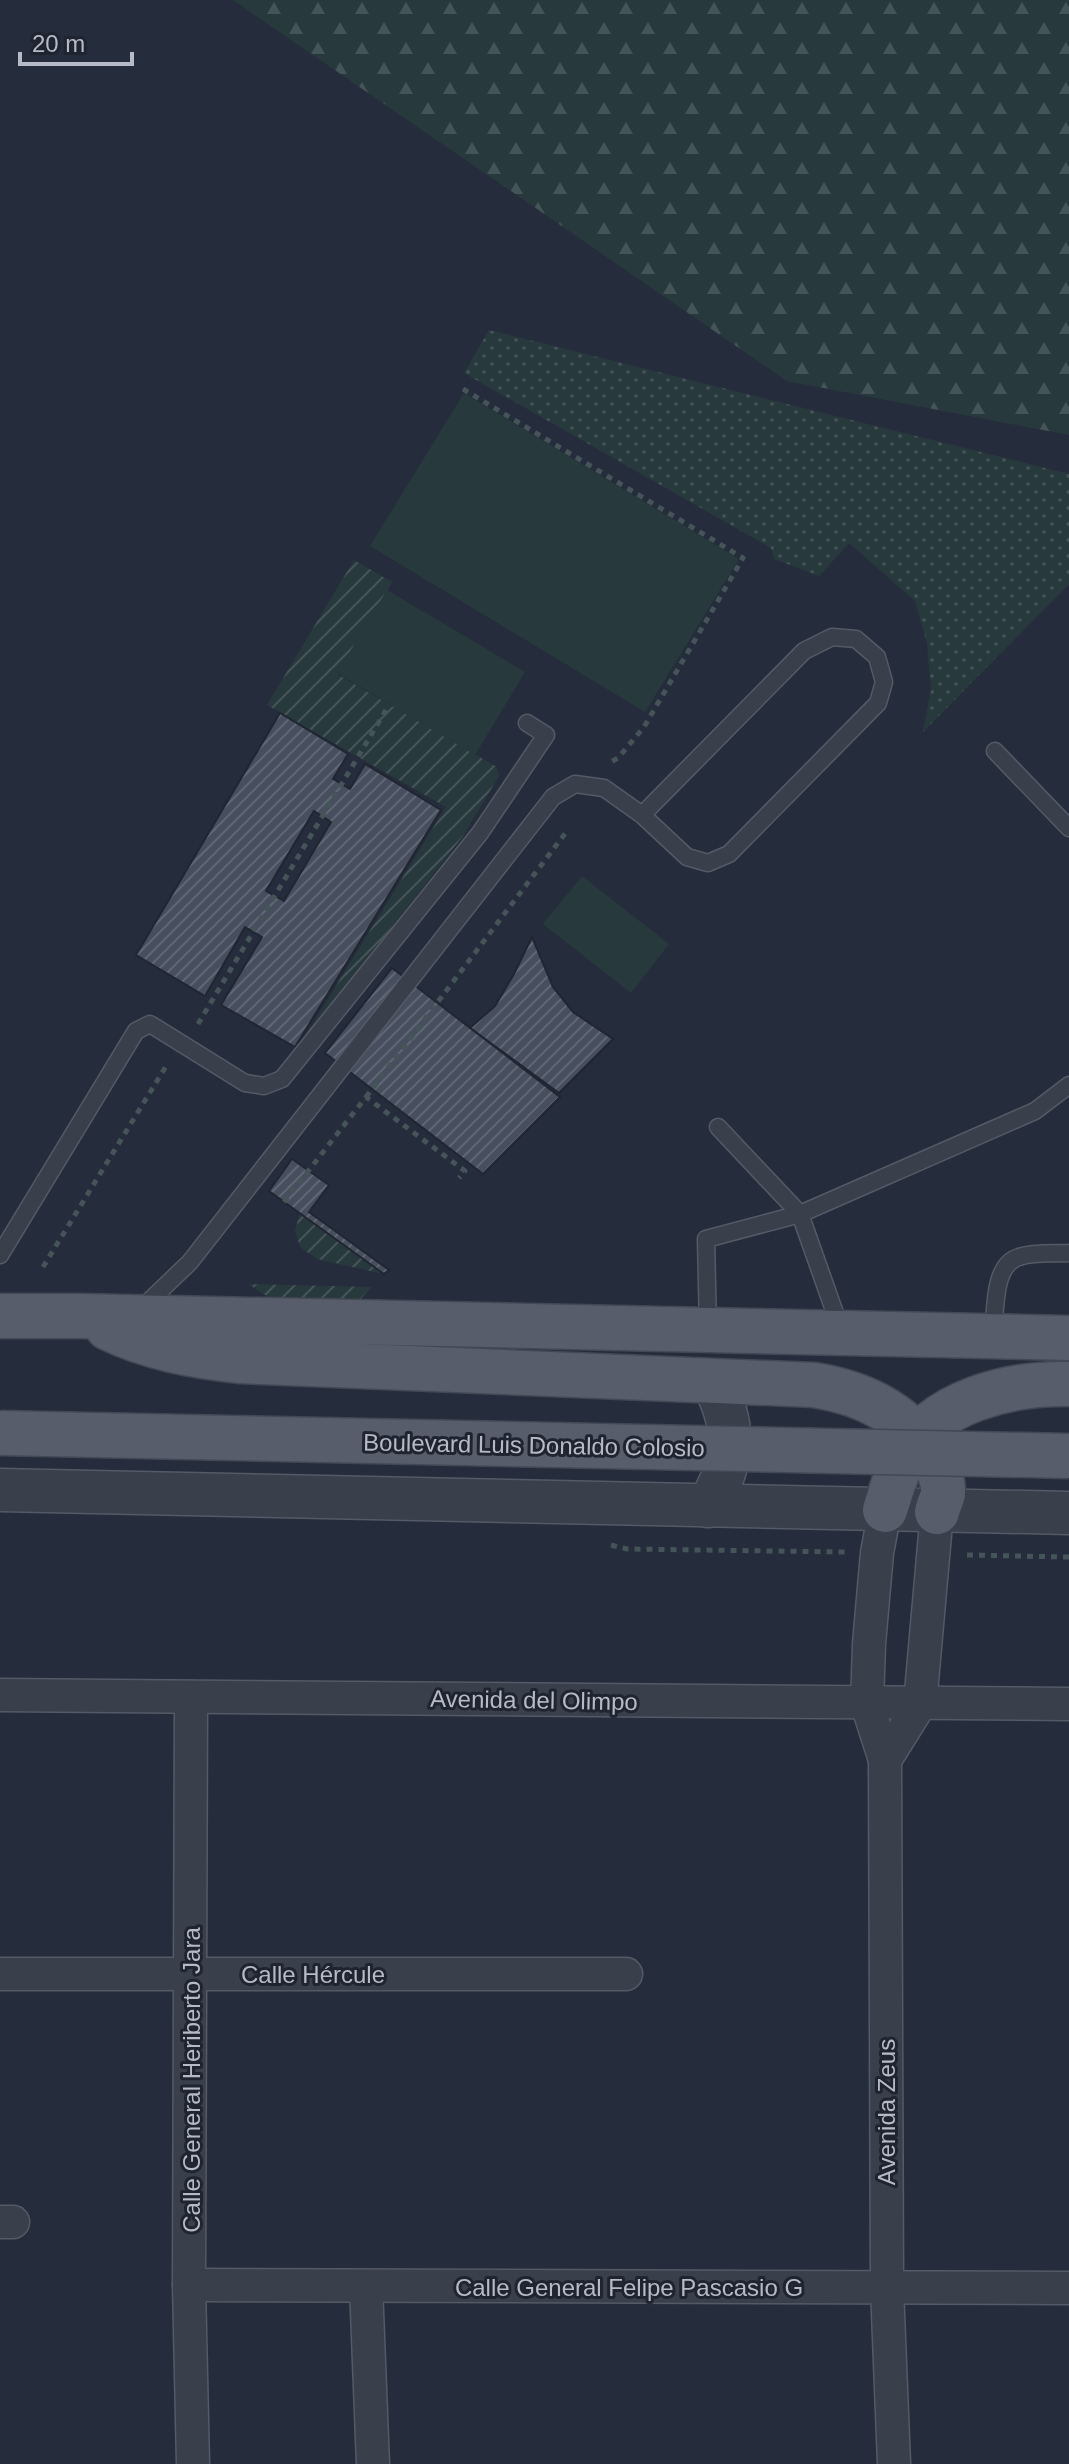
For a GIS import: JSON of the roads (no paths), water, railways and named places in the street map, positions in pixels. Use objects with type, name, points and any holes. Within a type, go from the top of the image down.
[{"type":"main road","points":[[0,1316],[1069,1338]]},
{"type":"main road","points":[[80,1316],[158,1347],[239,1361],[814,1385],[844,1391],[890,1411],[918,1438],[936,1463],[941,1478],[943,1493],[937,1512]]},
{"type":"main road","points":[[885,1510],[905,1456],[918,1438],[941,1417],[983,1397],[1023,1387],[1069,1384]]},
{"type":"main road","name":"Boulevard Luis Donaldo Colosio","points":[[0,1433],[1069,1456]]},
{"type":"street","points":[[708,1506],[720,1487],[730,1445],[726,1412],[712,1381]]},
{"type":"street","points":[[0,1490],[1069,1513]]},
{"type":"street","name":"Avenida Zeus","points":[[885,1510],[877,1553],[867,1704],[885,1760],[887,2288],[894,2464]]},
{"type":"street","points":[[885,1760],[920,1704],[937,1512]]},
{"type":"street","name":"Avenida del Olimpo","points":[[0,1695],[1069,1704]]},
{"type":"street","name":"Calle General Heriberto Jara","points":[[191,1697],[189,2285],[193,2464]]},
{"type":"street","name":"Calle Hércule","points":[[0,1974],[626,1974]]},
{"type":"street","name":"Calle General Felipe Pascasio G","points":[[189,2285],[1069,2288]]},
{"type":"street","points":[[366,2286],[373,2464]]},
{"type":"lane","points":[[133,1317],[190,1262],[553,797],[575,784],[604,788],[642,815],[687,857],[708,863],[729,854],[878,703],[884,682],[877,657],[856,639],[832,637],[804,651],[642,815]]},
{"type":"lane","points":[[0,1255],[136,1031],[150,1024],[245,1083],[264,1086],[282,1079],[480,833],[546,735],[527,723]]},
{"type":"lane","points":[[995,751],[1069,828]]},
{"type":"lane","points":[[708,1329],[706,1239],[800,1214],[1035,1111],[1069,1085]]},
{"type":"lane","points":[[718,1127],[800,1214],[842,1332]]},
{"type":"lane","points":[[993,1336],[1000,1277],[1009,1261],[1021,1255],[1069,1253]]}]
